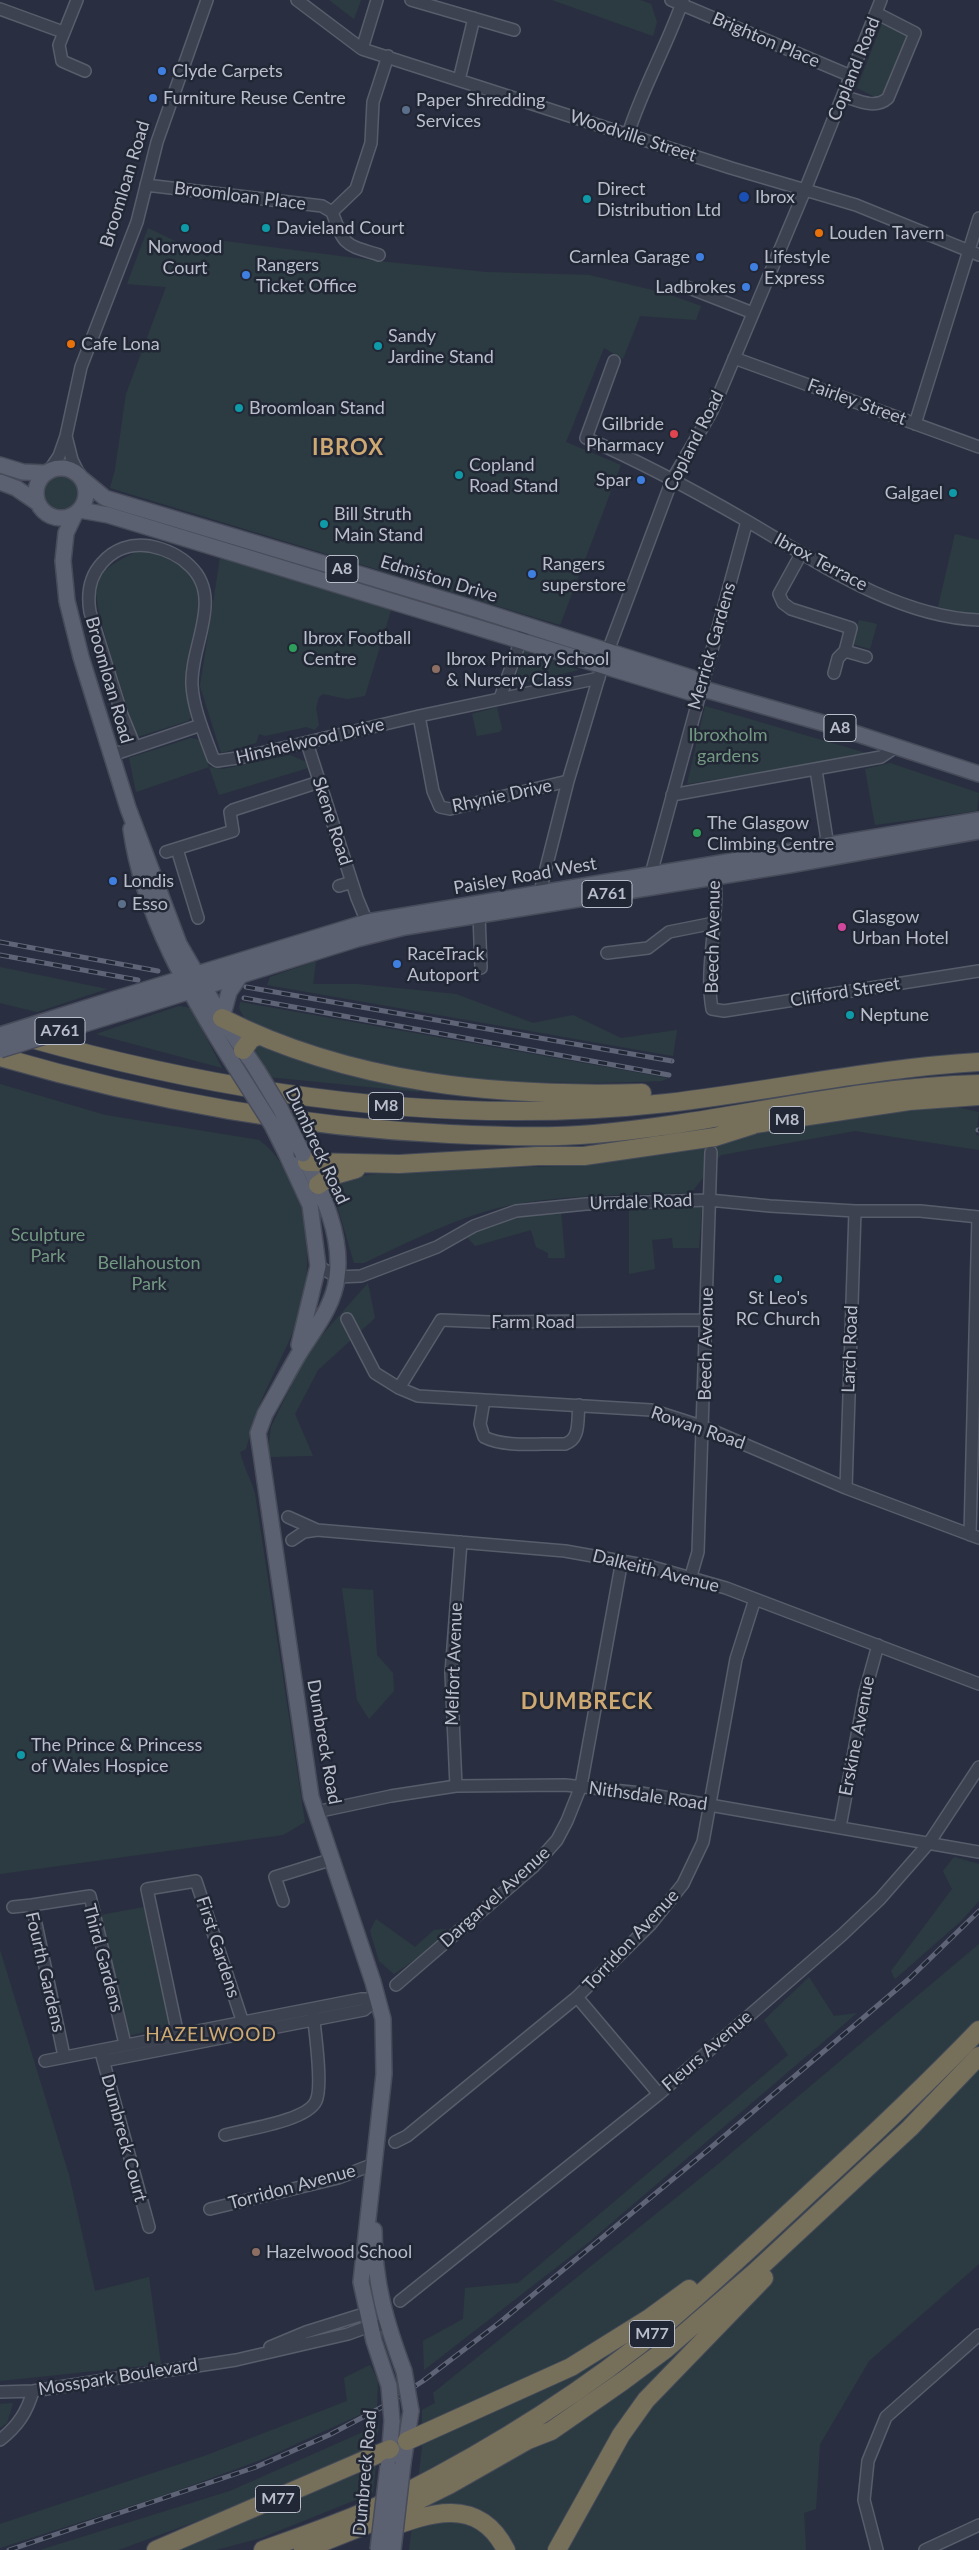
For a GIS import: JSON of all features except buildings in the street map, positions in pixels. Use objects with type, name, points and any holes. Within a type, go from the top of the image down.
[{"type":"highway","name":"M8","points":[[222,1018],[258,1036],[366,1070],[410,1081],[460,1088],[538,1094],[624,1094],[779,1085]]},
{"type":"highway","points":[[0,1026],[84,1054]]},
{"type":"highway","name":"M8","points":[[0,1030],[84,1054],[195,1080],[284,1095],[427,1108],[516,1110],[666,1103],[900,1067],[979,1062]]},
{"type":"highway","points":[[244,1050],[251,1039],[258,1036]]},
{"type":"highway","name":"M8","points":[[0,1057],[168,1100],[297,1122],[464,1135],[594,1134],[729,1117],[869,1092],[979,1084]]},
{"type":"highway","name":"M8","points":[[594,1134],[626,1139],[675,1136],[909,1101],[979,1096]]},
{"type":"highway","points":[[297,1158],[378,1164],[584,1156],[715,1137],[753,1125]]},
{"type":"highway","points":[[318,1185],[344,1171],[378,1164]]},
{"type":"highway","name":"M77","points":[[407,2441],[571,2367],[648,2319],[761,2228],[979,2029]]},
{"type":"highway","name":"M77","points":[[263,2550],[327,2527],[395,2498],[479,2453],[608,2367],[669,2321],[758,2242],[889,2120],[979,2029]]},
{"type":"highway","name":"M77","points":[[558,2550],[621,2435],[646,2400],[764,2278],[849,2186],[979,2056]]},
{"type":"highway","name":"M77","points":[[302,2550],[388,2516],[566,2421],[666,2349],[755,2272],[849,2186]]},
{"type":"highway","name":"M77","points":[[156,2550],[394,2459]]},
{"type":"highway","points":[[328,2550],[406,2522],[451,2512],[477,2517],[494,2531],[506,2550]]},
{"type":"main road","points":[[0,465],[23,472],[47,472],[61,468],[69,469],[82,478],[87,495],[77,513],[57,519],[49,516],[38,504],[16,488],[0,482]]},
{"type":"main road","points":[[38,504],[36,487],[47,472]]},
{"type":"main road","name":"Edmiston Drive","points":[[82,478],[101,495],[120,502],[526,625],[692,678],[700,688],[830,725],[979,774]]},
{"type":"main road","name":"Edmiston Drive","points":[[77,513],[108,515],[581,658],[600,673],[689,692],[700,688]]},
{"type":"main road","name":"Broomloan Road","points":[[63,561],[66,533],[77,513]]},
{"type":"main road","name":"Broomloan Road","points":[[49,516],[63,561],[67,601],[75,637],[128,808],[134,855],[142,881],[154,914],[198,989]]},
{"type":"main road","name":"Paisley Road West","points":[[714,871],[828,846],[979,820]]},
{"type":"main road","name":"Paisley Road West","points":[[118,1006],[190,976],[368,922],[540,892],[651,880],[979,831]]},
{"type":"main road","name":"Paisley Road West","points":[[118,1006],[198,989],[380,933],[651,880]]},
{"type":"main road","points":[[222,1018],[230,992],[240,976]]},
{"type":"main road","name":"Dumbreck Road","points":[[198,989],[222,1018],[280,1108],[310,1205],[318,1266],[296,1359]]},
{"type":"main road","name":"Dumbreck Road","points":[[198,989],[236,1068],[272,1125],[318,1185],[333,1227],[337,1277],[328,1308],[296,1359],[265,1414],[258,1432],[311,1797],[378,1998],[384,2026],[384,2074],[361,2269],[361,2291],[389,2386],[394,2459],[393,2550]]},
{"type":"main road","points":[[0,1035],[118,1006]]},
{"type":"main road","name":"A761","points":[[0,1050],[118,1006]]},
{"type":"main road","points":[[236,1068],[244,1050]]},
{"type":"main road","name":"Dumbreck Road","points":[[374,2164],[374,2262],[387,2324],[404,2371],[411,2411],[407,2441],[394,2459],[378,2550]]},
{"type":"main road","points":[[369,2320],[387,2324]]},
{"type":"street","points":[[77,0],[59,45],[62,61],[85,71]]},
{"type":"street","name":"Broomloan Road","points":[[47,472],[58,456],[66,436],[81,367],[137,222],[157,142],[206,0]]},
{"type":"street","name":"Woodville Street","points":[[298,0],[362,48],[856,205],[974,253]]},
{"type":"street","points":[[362,48],[377,0]]},
{"type":"street","points":[[411,0],[514,30]]},
{"type":"street","name":"Copland Road","points":[[540,892],[568,781],[607,651],[672,480],[712,411],[805,190],[881,0]]},
{"type":"street","points":[[628,134],[639,99],[666,43],[678,1]]},
{"type":"street","name":"Brighton Place","points":[[678,1],[851,76]]},
{"type":"street","points":[[0,9],[63,32]]},
{"type":"street","points":[[843,96],[871,104],[884,102],[888,98],[914,33],[876,13]]},
{"type":"street","points":[[459,80],[474,18]]},
{"type":"street","points":[[379,255],[352,247],[342,239],[332,212],[356,190],[371,143],[373,102],[388,56]]},
{"type":"street","name":"Broomloan Place","points":[[146,186],[322,206],[332,212]]},
{"type":"street","points":[[915,424],[974,253],[979,218]]},
{"type":"street","points":[[684,286],[753,313]]},
{"type":"street","name":"Fairley Street","points":[[734,358],[979,447]]},
{"type":"street","name":"Ibrox Terrace","points":[[614,361],[586,438],[672,480],[853,582],[923,612],[979,620]]},
{"type":"street","name":"Broomloan Road","points":[[66,436],[72,460],[82,478]]},
{"type":"street","name":"Merrick Gardens","points":[[651,880],[700,688],[747,521]]},
{"type":"street","name":"Hinshelwood Drive","points":[[135,747],[122,715],[88,600],[90,585],[98,567],[110,555],[128,546],[143,545],[170,551],[188,564],[202,583],[206,602],[192,684],[201,725],[213,758],[217,761],[307,743],[600,673]]},
{"type":"street","points":[[801,554],[779,594],[783,603],[791,609],[851,628],[845,651],[838,658],[834,673]]},
{"type":"street","points":[[500,698],[526,625]]},
{"type":"street","points":[[845,651],[866,657]]},
{"type":"street","name":"Rhynie Drive","points":[[419,716],[434,791],[440,807],[450,809],[568,781]]},
{"type":"street","points":[[112,755],[201,725]]},
{"type":"street","name":"Skene Road","points":[[307,743],[357,898],[368,922]]},
{"type":"street","points":[[672,795],[881,757],[896,747]]},
{"type":"street","points":[[816,770],[828,846]]},
{"type":"street","points":[[198,918],[172,850],[233,831],[230,812],[233,810],[320,782]]},
{"type":"street","name":"Beech Avenue","points":[[712,1009],[710,981],[714,923],[714,871]]},
{"type":"street","points":[[339,886],[352,882]]},
{"type":"street","points":[[479,914],[481,968]]},
{"type":"street","points":[[607,953],[648,948],[669,932],[714,923]]},
{"type":"street","name":"Clifford Street","points":[[712,1009],[724,1012],[979,971]]},
{"type":"street","name":"Beech Avenue","points":[[691,1576],[698,1552],[704,1427],[711,1152]]},
{"type":"street","name":"Urrdale Road","points":[[337,1277],[361,1276],[437,1247],[474,1226],[516,1212],[586,1204],[709,1200],[855,1211],[920,1212],[978,1217]]},
{"type":"street","name":"Larch Road","points":[[846,1488],[855,1211]]},
{"type":"street","points":[[975,1537],[978,1217]]},
{"type":"street","points":[[318,1266],[337,1277]]},
{"type":"street","name":"Rowan Road","points":[[347,1319],[375,1373],[399,1388],[418,1396],[651,1410],[704,1427],[846,1488],[975,1537]]},
{"type":"street","name":"Farm Road","points":[[399,1388],[441,1320],[489,1322],[706,1320]]},
{"type":"street","points":[[484,1400],[480,1424],[484,1437],[493,1442],[518,1444],[565,1444],[571,1442],[576,1436],[578,1405]]},
{"type":"street","name":"Dalkeith Avenue","points":[[288,1516],[317,1530]]},
{"type":"street","name":"Dalkeith Avenue","points":[[292,1540],[304,1532],[317,1530],[565,1551],[622,1560],[691,1576],[979,1684]]},
{"type":"street","name":"Melfort Avenue","points":[[456,1786],[451,1673],[461,1542]]},
{"type":"street","name":"Dargarvel Avenue","points":[[396,1985],[544,1856],[567,1821],[581,1786],[622,1560]]},
{"type":"street","name":"Torridon Avenue","points":[[395,2142],[407,2136],[577,1997],[651,1924],[683,1884],[699,1855],[710,1805],[736,1659],[754,1599]]},
{"type":"street","name":"Erskine Avenue","points":[[840,1827],[864,1692],[878,1646]]},
{"type":"street","name":"Fleurs Avenue","points":[[400,2301],[659,2094],[842,1935],[880,1899],[929,1843],[979,1767]]},
{"type":"street","name":"Nithsdale Road","points":[[316,1812],[392,1796],[456,1786],[535,1783],[581,1786],[710,1805],[979,1852]]},
{"type":"street","points":[[283,1900],[275,1877],[333,1859]]},
{"type":"street","name":"First Gardens","points":[[179,2039],[147,1889],[196,1881],[245,2028]]},
{"type":"street","name":"Third Gardens","points":[[32,1904],[90,1896],[125,2044]]},
{"type":"street","name":"Fourth Gardens","points":[[13,1907],[32,1904],[64,2056]]},
{"type":"street","points":[[577,1997],[659,2094]]},
{"type":"street","points":[[44,2061],[125,2044],[179,2039],[313,2014],[364,2010],[378,1998]]},
{"type":"street","points":[[225,2135],[302,2115],[314,2105],[318,2096],[318,2082],[313,2014]]},
{"type":"street","points":[[104,2061],[179,2039]]},
{"type":"street","name":"Dumbreck Court","points":[[100,2049],[149,2227]]},
{"type":"street","name":"Torridon Avenue","points":[[210,2209],[338,2178],[374,2164]]},
{"type":"street","name":"Mosspark Boulevard","points":[[0,2392],[33,2390],[236,2360],[348,2334],[369,2320]]},
{"type":"street","name":"Mosspark Boulevard","points":[[236,2360],[306,2332],[369,2320]]},
{"type":"street","points":[[348,2334],[359,2335],[368,2340],[377,2350]]},
{"type":"street","points":[[877,2550],[864,2500],[868,2461],[886,2417],[979,2335]]},
{"type":"street","points":[[0,2440],[15,2429],[28,2407],[33,2390]]},
{"type":"street","points":[[924,2550],[979,2525]]},
{"type":"green space","points":[[329,0],[361,0],[354,19]]},
{"type":"green space","points":[[552,0],[640,0],[651,4],[657,22],[653,36]]},
{"type":"green space","points":[[883,21],[911,34],[881,100],[857,88]]},
{"type":"green space","points":[[148,228],[208,257],[217,240],[378,261],[486,272],[589,275],[665,293],[701,306],[696,320],[640,316],[623,359],[604,348],[566,442],[621,465],[560,625],[110,488],[115,470],[126,394],[166,287],[127,284]]},
{"type":"green space","points":[[61,475],[68,476],[73,480],[77,485],[77,499],[73,504],[68,508],[61,509],[54,508],[49,504],[45,499],[44,492],[45,485],[49,480],[54,476]]},
{"type":"green space","points":[[955,534],[979,540],[979,613],[969,614],[938,607]]},
{"type":"green space","points":[[136,552],[155,552],[173,558],[191,573],[200,599],[185,679],[191,717],[188,721],[137,737],[111,657],[96,593],[97,582],[100,576],[114,564]]},
{"type":"green space","name":"Ibrox Football Centre","points":[[220,558],[391,610],[365,696],[347,699],[323,694],[319,697],[316,708],[319,725],[315,730],[306,727],[265,736],[259,734],[256,743],[221,753],[200,686]]},
{"type":"green space","points":[[859,620],[877,624],[870,649],[852,644]]},
{"type":"green space","points":[[523,650],[579,670],[514,685]]},
{"type":"green space","name":"Ibroxholm gardens","points":[[705,706],[873,755],[687,784]]},
{"type":"green space","points":[[497,707],[502,729],[499,732],[477,736],[472,714]]},
{"type":"green space","points":[[191,738],[200,740],[209,767],[136,792],[129,758]]},
{"type":"green space","points":[[290,755],[306,762],[308,768],[219,795],[209,767],[223,769]]},
{"type":"green space","points":[[890,763],[979,793],[977,811],[875,825],[865,769]]},
{"type":"green space","points":[[316,961],[313,984],[357,984],[456,994],[533,1023],[573,1015],[621,1038],[677,1030],[673,1056],[267,985],[270,977]]},
{"type":"green space","points":[[0,967],[107,989],[37,1012],[0,1003]]},
{"type":"green space","points":[[240,1002],[668,1078],[662,1081],[630,1082],[564,1083],[499,1081],[401,1069],[343,1055],[248,1025],[239,1008]]},
{"type":"green space","points":[[179,1006],[191,1008],[222,1068],[96,1034]]},
{"type":"green space","points":[[254,1045],[266,1046],[420,1085],[419,1092],[268,1077],[252,1050]]},
{"type":"green space","name":"Bellahouston Park","points":[[0,1084],[105,1115],[259,1140],[280,1161],[297,1194],[306,1239],[307,1265],[301,1309],[258,1409],[246,1449],[240,1452],[255,1494],[305,1822],[283,1835],[0,1874]]},
{"type":"green space","points":[[955,1107],[979,1112],[976,1135],[979,1136],[979,1150],[855,1131],[721,1155],[691,1193],[609,1195],[528,1202],[506,1206],[485,1211],[444,1226],[364,1263],[354,1263],[332,1188],[350,1177],[404,1171],[562,1166],[670,1153],[772,1130],[871,1114]]},
{"type":"green space","points":[[702,1205],[699,1248],[673,1248],[672,1238],[652,1240],[655,1269],[629,1274],[629,1206]]},
{"type":"green space","points":[[561,1211],[565,1258],[548,1258],[548,1253],[536,1247],[531,1230],[475,1246],[468,1238],[469,1235],[522,1216]]},
{"type":"green space","points":[[368,1283],[375,1318],[318,1370],[295,1414],[313,1456],[267,1457],[271,1427],[308,1351]]},
{"type":"green space","points":[[342,1588],[373,1590],[377,1655],[393,1673],[394,1691],[369,1719],[357,1700]]},
{"type":"green space","points":[[954,1857],[979,1864],[979,1901],[961,1921],[895,1979],[891,1971],[952,1889],[943,1871]]},
{"type":"green space","points":[[144,1907],[170,2026],[128,2036],[101,1915]]},
{"type":"green space","points":[[376,1919],[415,1947],[434,1930],[446,1929],[448,1937],[394,1974],[379,1961],[370,1931]]},
{"type":"green space","points":[[979,1944],[979,2264],[869,2361],[820,2444],[816,2509],[804,2513],[806,2550],[409,2550],[422,2449],[422,2410],[435,2403],[433,2393],[717,2165]]},
{"type":"green space","points":[[0,1950],[69,2175],[95,2291],[149,2277],[161,2364],[0,2381]]},
{"type":"green space","points":[[809,1977],[834,2016],[857,2013],[589,2242],[424,2370],[423,2341],[463,2319],[465,2288],[518,2283],[788,2055],[764,2020]]},
{"type":"green space","points":[[370,2365],[378,2380],[377,2407],[263,2459],[168,2494],[0,2548],[0,2524],[207,2455],[347,2401],[344,2378]]},
{"type":"green space","points":[[13,2403],[7,2423],[0,2428],[0,2404]]},
{"type":"green space","points":[[379,2425],[376,2439],[367,2448],[236,2507],[118,2550],[40,2550],[230,2491]]},
{"type":"green space","points":[[376,2465],[373,2493],[261,2538],[216,2550],[164,2550],[356,2470]]},
{"type":"railway","points":[[0,942],[158,971]]},
{"type":"railway","points":[[0,955],[138,980]]},
{"type":"railway","points":[[246,987],[672,1061]]},
{"type":"railway","points":[[244,998],[669,1075]]},
{"type":"railway","points":[[9,2550],[256,2467],[329,2435],[386,2405],[423,2381],[499,2323],[708,2150],[910,1978],[979,1911]]},
{"type":"place","name":"Clyde Carpets","points":[[162,71]]},
{"type":"place","name":"Furniture Reuse Centre","points":[[153,98]]},
{"type":"place","name":"Paper Shredding Services","points":[[406,110]]},
{"type":"place","name":"Ibrox","points":[[744,197]]},
{"type":"place","name":"Direct Distribution Ltd","points":[[587,199]]},
{"type":"place","name":"Norwood Court","points":[[185,228]]},
{"type":"place","name":"Davieland Court","points":[[266,228]]},
{"type":"place","name":"Louden Tavern","points":[[819,233]]},
{"type":"place","name":"Carnlea Garage","points":[[700,257]]},
{"type":"place","name":"Lifestyle Express","points":[[754,267]]},
{"type":"place","name":"Rangers Ticket Office","points":[[246,275]]},
{"type":"place","name":"Ladbrokes","points":[[746,287]]},
{"type":"place","name":"Cafe Lona","points":[[71,344]]},
{"type":"place","name":"Sandy Jardine Stand","points":[[378,346]]},
{"type":"place","name":"Broomloan Stand","points":[[239,408]]},
{"type":"place","name":"Gilbride Pharmacy","points":[[674,434]]},
{"type":"place","name":"Copland Road Stand","points":[[459,475]]},
{"type":"place","name":"Spar","points":[[641,480]]},
{"type":"place","name":"Galgael","points":[[953,493]]},
{"type":"place","name":"Bill Struth Main Stand","points":[[324,524]]},
{"type":"place","name":"Rangers superstore","points":[[532,574]]},
{"type":"place","name":"Ibrox Football Centre","points":[[293,648]]},
{"type":"place","name":"Ibrox Primary School & Nursery Class","points":[[436,669]]},
{"type":"place","name":"The Glasgow Climbing Centre","points":[[697,833]]},
{"type":"place","name":"Londis","points":[[113,881]]},
{"type":"place","name":"Esso","points":[[122,904]]},
{"type":"place","name":"Glasgow Urban Hotel","points":[[842,927]]},
{"type":"place","name":"RaceTrack Autoport","points":[[397,964]]},
{"type":"place","name":"Neptune","points":[[850,1015]]},
{"type":"place","name":"St Leo's RC Church","points":[[778,1279]]},
{"type":"place","name":"The Prince & Princess of Wales Hospice","points":[[21,1755]]},
{"type":"place","name":"Hazelwood School","points":[[256,2252]]},
{"type":"district","name":"IBROX","points":[[348,448]]},
{"type":"district","name":"DUMBRECK","points":[[587,1702]]},
{"type":"district","name":"HAZELWOOD","points":[[211,2035]]},
{"type":"park label","name":"Sculpture Park","points":[[48,1245]]}]
